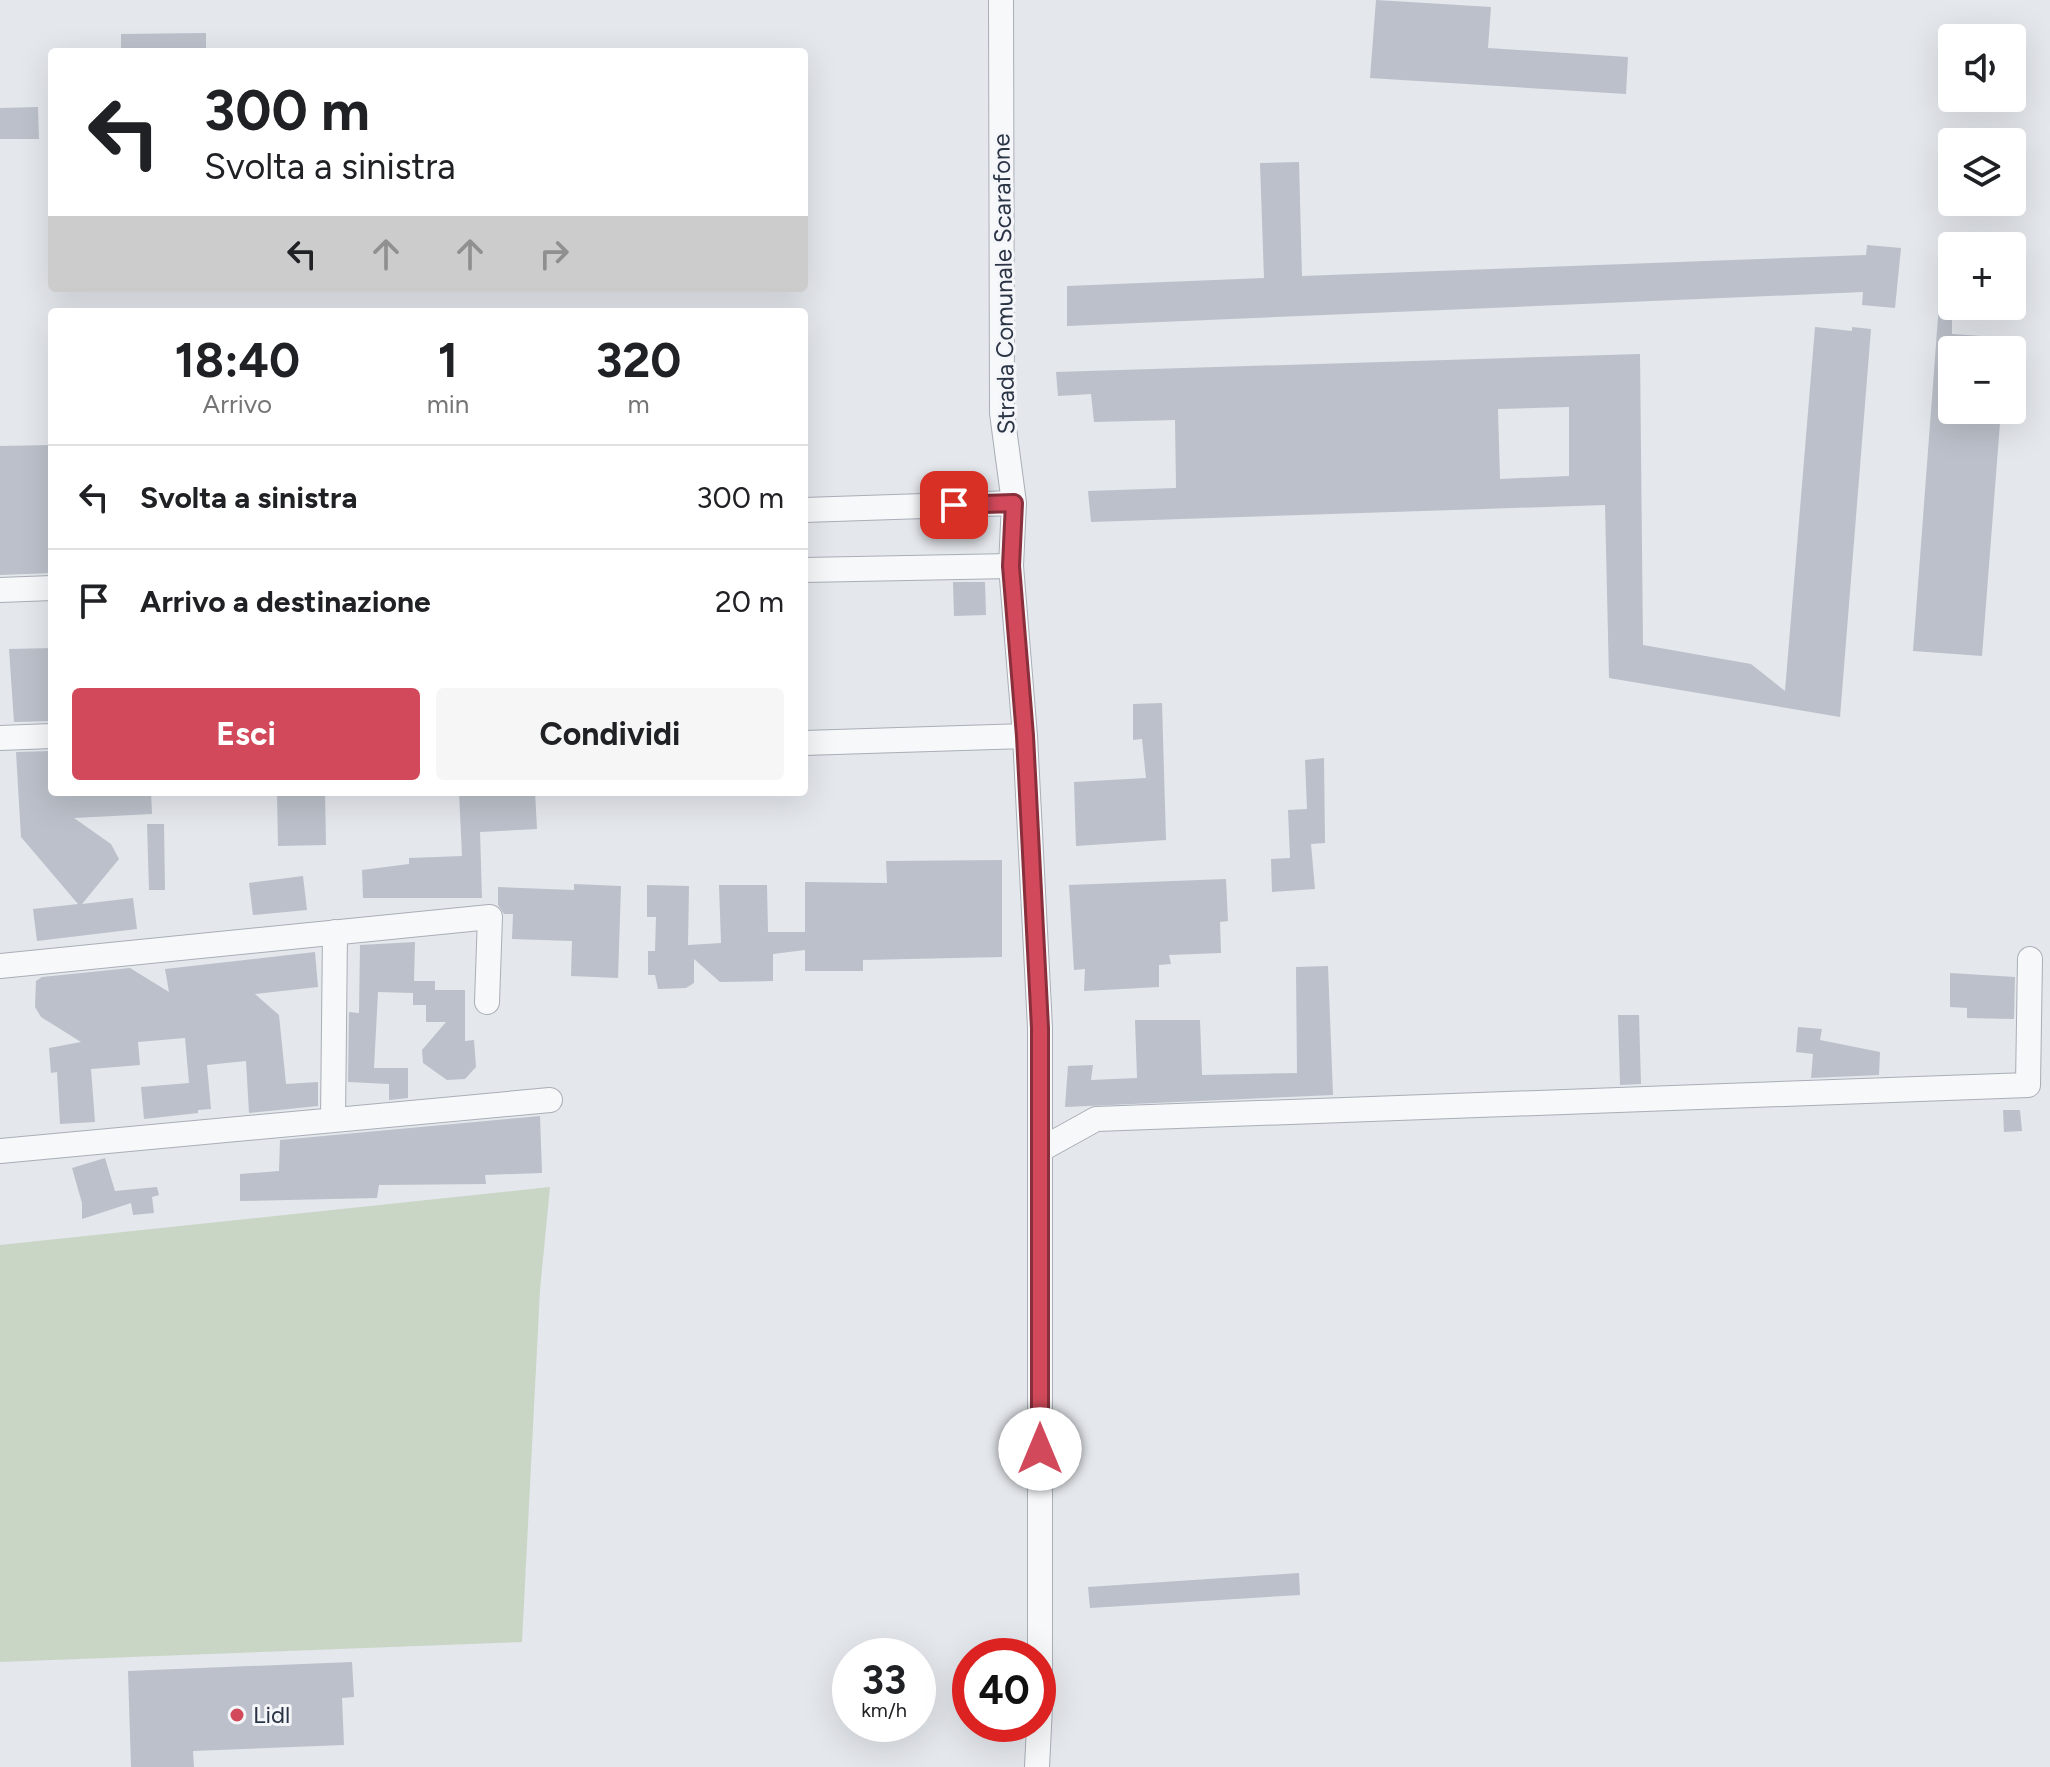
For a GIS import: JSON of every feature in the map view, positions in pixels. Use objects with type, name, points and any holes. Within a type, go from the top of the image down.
[{"type":"street","name":"Strada Comunale Scarafone","points":[[1001,0],[1002,413],[1014,503],[1011,566],[1025,736],[1040,1028],[1040,1706],[1037,1767]]},
{"type":"street","points":[[808,510],[1014,503]]},
{"type":"street","points":[[808,570],[1011,566]]},
{"type":"street","points":[[0,590],[48,588]]},
{"type":"street","points":[[0,738],[48,736]]},
{"type":"street","points":[[808,743],[1025,736]]},
{"type":"street","points":[[0,966],[490,917],[487,1002]]},
{"type":"street","points":[[333,1120],[335,932]]},
{"type":"street","points":[[1040,1150],[1096,1119],[2028,1085],[2030,959]]},
{"type":"street","points":[[0,1151],[550,1100]]},
{"type":"green space","points":[[550,1187],[540,1290],[522,1642],[0,1662],[0,1245]]},
{"type":"building","points":[[1376,0],[1491,7],[1488,48],[1628,57],[1626,94],[1370,78]]},
{"type":"building","points":[[206,33],[206,48],[121,48],[121,34]]},
{"type":"building","points":[[38,107],[39,139],[0,139],[0,108]]},
{"type":"building","points":[[1299,162],[1302,276],[1866,255],[1867,245],[1901,248],[1895,308],[1862,305],[1863,292],[1067,326],[1067,286],[1264,278],[1260,163]]},
{"type":"building","points":[[1938,317],[1938,320],[1952,320],[1952,334],[1981,336],[1938,336],[1938,424],[2000,424],[1982,656],[1913,651]]},
{"type":"building","points":[[1815,327],[1852,331],[1852,327],[1871,329],[1840,717],[1609,678],[1605,505],[1091,522],[1088,491],[1176,488],[1175,420],[1094,422],[1091,394],[1058,396],[1056,372],[1640,354],[1643,645],[1751,664],[1785,691]],"holes":[[[1569,407],[1569,476],[1500,479],[1498,409]]]},
{"type":"building","points":[[48,445],[48,573],[0,575],[0,446]]},
{"type":"building","points":[[953,582],[985,582],[986,615],[954,616]]},
{"type":"building","points":[[48,648],[48,721],[14,722],[9,649]]},
{"type":"building","points":[[1162,703],[1166,840],[1076,846],[1074,782],[1146,778],[1142,739],[1133,740],[1133,704]]},
{"type":"building","points":[[48,751],[48,796],[151,796],[152,814],[74,818],[111,844],[119,859],[82,904],[133,898],[137,929],[37,941],[33,909],[78,904],[21,837],[16,752]]},
{"type":"building","points":[[1324,758],[1325,843],[1311,844],[1315,889],[1272,892],[1271,859],[1290,858],[1288,810],[1307,809],[1305,760]]},
{"type":"building","points":[[277,796],[325,796],[326,845],[278,846]]},
{"type":"building","points":[[459,796],[535,796],[537,829],[480,832],[482,898],[363,898],[362,870],[409,864],[409,858],[462,856]]},
{"type":"building","points":[[147,824],[164,824],[165,890],[149,890]]},
{"type":"building","points":[[1002,860],[1002,957],[863,960],[863,971],[805,971],[805,950],[773,954],[773,981],[720,982],[694,959],[694,983],[686,988],[658,989],[655,975],[648,975],[648,951],[655,951],[656,917],[647,917],[647,885],[689,886],[688,945],[721,943],[719,885],[767,885],[768,932],[805,932],[805,882],[887,883],[886,861]]},
{"type":"building","points":[[303,876],[307,910],[253,915],[249,883]]},
{"type":"building","points":[[1226,879],[1228,921],[1220,922],[1221,953],[1169,955],[1171,964],[1159,965],[1159,987],[1084,991],[1085,969],[1074,970],[1069,885]]},
{"type":"building","points":[[574,884],[621,886],[618,978],[571,976],[572,941],[512,939],[513,914],[504,914],[498,905],[498,887],[574,890]]},
{"type":"building","points":[[415,942],[414,981],[435,981],[435,990],[465,990],[465,1041],[474,1040],[476,1067],[465,1079],[447,1080],[423,1063],[422,1050],[446,1022],[426,1022],[426,1005],[413,1005],[413,993],[378,992],[374,1068],[408,1068],[408,1098],[389,1100],[389,1084],[348,1082],[349,1012],[359,1013],[360,945]]},
{"type":"building","points":[[315,952],[318,987],[255,994],[279,1015],[286,1084],[318,1082],[318,1106],[249,1113],[246,1061],[207,1065],[211,1109],[144,1119],[141,1087],[189,1083],[185,1038],[138,1042],[140,1065],[91,1069],[95,1122],[60,1124],[57,1072],[51,1073],[49,1048],[81,1042],[41,1017],[35,1007],[36,981],[42,977],[130,968],[169,992],[165,969]]},
{"type":"building","points":[[1328,966],[1333,1095],[1065,1107],[1068,1066],[1093,1065],[1091,1080],[1137,1078],[1135,1020],[1200,1020],[1202,1075],[1297,1073],[1296,967]]},
{"type":"building","points":[[1950,973],[2015,977],[2014,1019],[1967,1018],[1967,1008],[1950,1007]]},
{"type":"building","points":[[1618,1015],[1639,1015],[1641,1084],[1620,1085]]},
{"type":"building","points":[[1798,1027],[1822,1029],[1820,1040],[1880,1052],[1879,1075],[1811,1078],[1813,1054],[1796,1052]]},
{"type":"building","points":[[2003,1110],[2020,1110],[2022,1131],[2004,1132]]},
{"type":"building","points":[[540,1116],[542,1173],[485,1175],[486,1184],[379,1185],[377,1198],[240,1201],[240,1174],[279,1171],[280,1140]]},
{"type":"building","points":[[105,1158],[115,1191],[157,1187],[159,1195],[152,1197],[154,1213],[133,1215],[131,1203],[82,1219],[82,1203],[72,1168]]},
{"type":"building","points":[[1299,1573],[1300,1595],[1090,1608],[1088,1587]]},
{"type":"building","name":"Lidl","points":[[352,1662],[354,1697],[342,1698],[344,1745],[193,1751],[194,1767],[131,1767],[128,1671]]},
{"type":"place","name":"Lidl","points":[[237,1715]]},
{"type":"route","points":[[954,505],[1014,503],[1011,566],[1025,736],[1040,1028],[1040,1449]]}]
